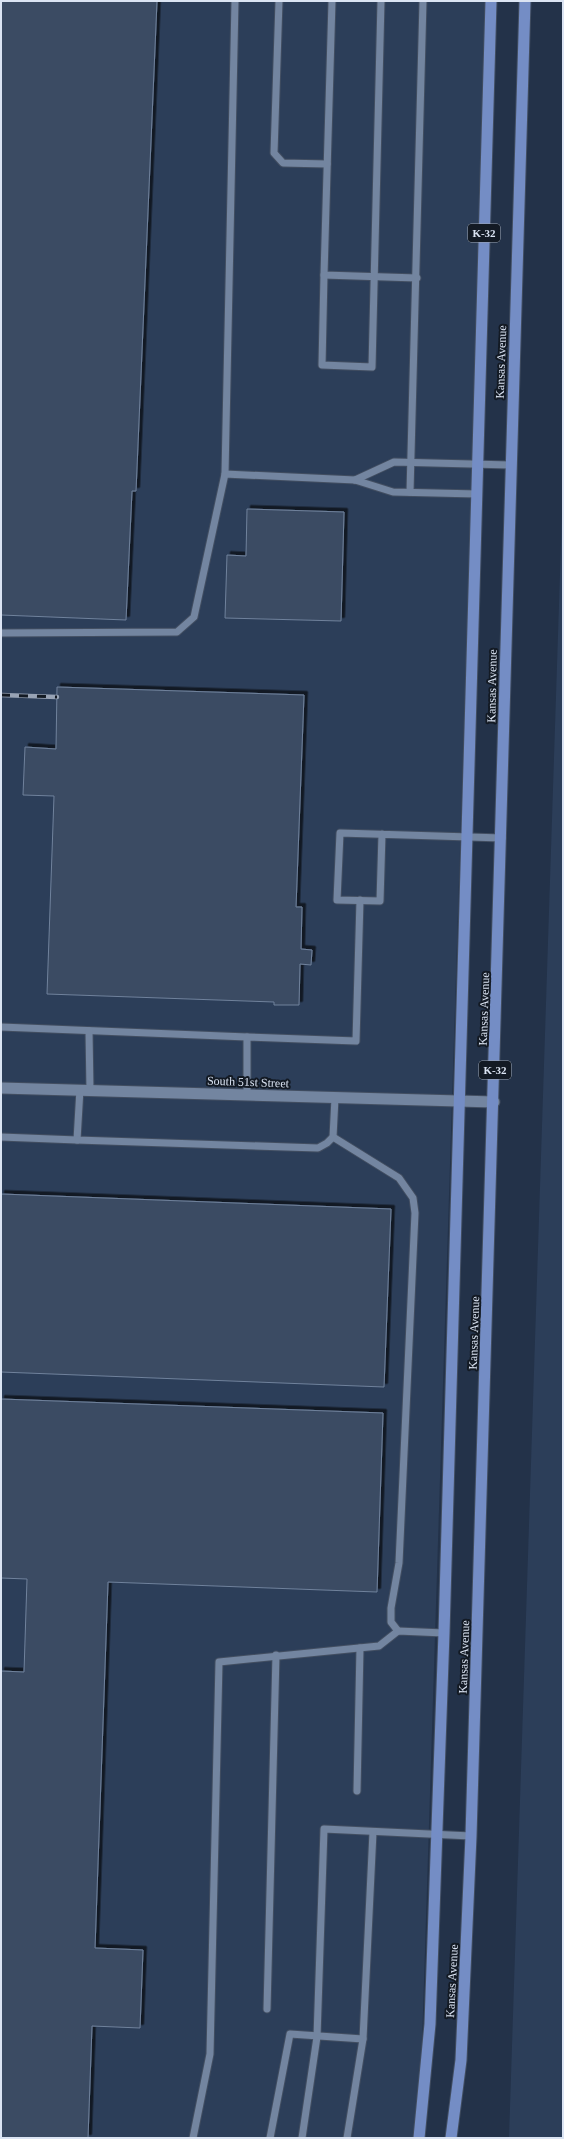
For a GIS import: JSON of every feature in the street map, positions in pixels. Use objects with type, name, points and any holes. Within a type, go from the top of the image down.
[{"type":"main road","name":"Kansas Avenue","points":[[419,2138],[430,2024],[444,1633],[491,1]]},
{"type":"main road","name":"Kansas Avenue","points":[[451,2138],[461,2060],[471,1836],[502,838],[510,465],[525,1]]},
{"type":"street","name":"South 51st Street","points":[[1,1088],[494,1102]]},
{"type":"lane","points":[[1,633],[177,632],[194,617],[225,474],[235,1]]},
{"type":"lane","points":[[279,1],[274,153],[283,163],[327,164]]},
{"type":"lane","points":[[332,1],[322,365],[372,367],[381,1]]},
{"type":"lane","points":[[410,492],[423,1]]},
{"type":"lane","points":[[324,276],[416,278]]},
{"type":"lane","points":[[355,480],[394,462],[510,465]]},
{"type":"lane","points":[[225,474],[355,480],[393,492],[477,494]]},
{"type":"lane","points":[[382,834],[380,901],[337,900],[340,833],[382,834],[502,838]]},
{"type":"lane","points":[[1,1027],[356,1041],[360,900]]},
{"type":"lane","points":[[77,1140],[85,1090],[89,1031]]},
{"type":"lane","points":[[247,1037],[247,1095]]},
{"type":"lane","points":[[1,1137],[318,1148],[327,1143],[333,1136],[335,1098]]},
{"type":"lane","points":[[333,1136],[399,1178],[413,1198],[415,1213],[399,1563],[390,1608],[391,1622],[398,1632]]},
{"type":"lane","points":[[193,2138],[210,2054],[219,1662],[276,1655],[379,1646],[398,1632],[444,1633]]},
{"type":"lane","points":[[357,1791],[360,1648]]},
{"type":"lane","points":[[267,2009],[276,1655]]},
{"type":"lane","points":[[302,2138],[317,2037],[324,1829],[471,1836]]},
{"type":"lane","points":[[347,2138],[363,2039],[373,1832]]},
{"type":"lane","points":[[270,2138],[290,2034],[363,2039]]},
{"type":"shaded area","points":[[1,1],[487,1],[419,2138],[1,2138]]},
{"type":"shaded area","points":[[563,482],[563,2138],[509,2138]]},
{"type":"building","points":[[1,1],[157,1],[136,491],[132,491],[126,620],[1,615]]},
{"type":"building","points":[[247,509],[344,512],[341,621],[225,618],[227,555],[246,556]]},
{"type":"building","points":[[57,687],[304,695],[296,907],[302,907],[301,949],[312,950],[311,965],[300,964],[299,1005],[274,1005],[274,1002],[47,994],[54,796],[23,795],[25,747],[56,749]]},
{"type":"building","points":[[1,1194],[391,1209],[384,1387],[1,1372]]},
{"type":"building","points":[[1,1399],[383,1413],[377,1592],[108,1582],[95,1948],[143,1950],[140,2028],[92,2026],[88,2138],[1,2138],[1,1671],[24,1672],[27,1579],[1,1578]]},
{"type":"railway","points":[[1,695],[57,697]]}]
